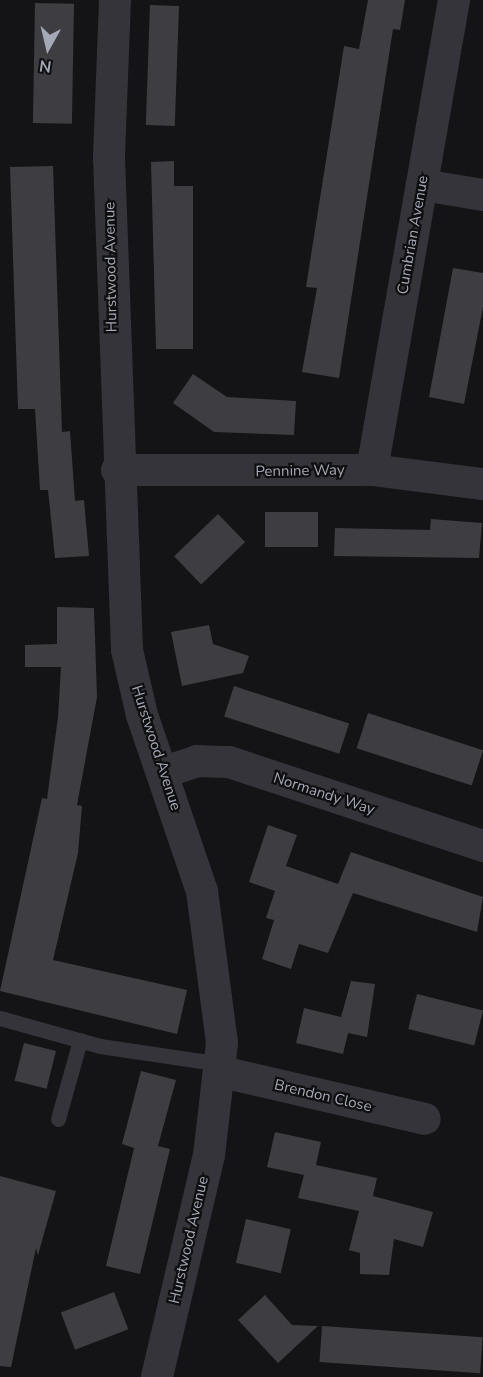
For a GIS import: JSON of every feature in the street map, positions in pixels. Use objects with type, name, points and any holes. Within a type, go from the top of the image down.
[{"type":"street","name":"Hurstwood Avenue","points":[[115,0],[109,158],[117,470],[127,650],[213,946],[222,1068],[209,1155],[157,1377]]},
{"type":"street","name":"Cumbrian Avenue","points":[[372,470],[454,0]]},
{"type":"street","points":[[422,185],[483,195]]},
{"type":"street","name":"Pennine Way","points":[[117,470],[372,470],[483,484]]},
{"type":"street","name":"Normandy Way","points":[[164,772],[196,761],[229,762],[483,846]]},
{"type":"street","name":"Brendon Close","points":[[222,1068],[425,1119]]},
{"type":"lane","points":[[0,1018],[80,1040],[222,1068]]},
{"type":"lane","points":[[57,1119],[80,1040]]},
{"type":"building","points":[[368,0],[405,0],[400,30],[393,29],[339,378],[302,372],[317,288],[306,287],[344,46],[359,49]]},
{"type":"building","points":[[35,3],[74,4],[72,124],[33,123]]},
{"type":"building","points":[[150,5],[179,6],[175,126],[146,125]]},
{"type":"building","points":[[174,161],[174,186],[193,186],[193,349],[156,349],[151,162]]},
{"type":"building","points":[[53,166],[62,432],[70,431],[75,501],[84,500],[89,556],[55,558],[48,490],[40,490],[35,409],[18,409],[10,167]]},
{"type":"building","points":[[453,268],[483,273],[483,307],[464,404],[429,397]]},
{"type":"building","points":[[193,374],[227,397],[296,401],[294,435],[214,432],[173,403]]},
{"type":"building","points":[[265,512],[318,512],[318,547],[265,547]]},
{"type":"building","points":[[218,514],[245,542],[201,584],[174,556]]},
{"type":"building","points":[[431,519],[482,523],[479,558],[334,556],[335,528],[430,530]]},
{"type":"building","points":[[57,607],[94,608],[97,697],[77,805],[82,806],[78,853],[53,960],[187,990],[177,1034],[0,991],[42,798],[47,799],[58,717],[61,667],[25,667],[25,645],[57,644]]},
{"type":"building","points":[[209,625],[213,644],[249,656],[243,673],[182,686],[171,632]]},
{"type":"building","points":[[234,686],[349,723],[339,754],[224,716]]},
{"type":"building","points":[[368,713],[483,750],[472,786],[357,748]]},
{"type":"building","points":[[268,825],[297,835],[286,866],[338,884],[351,852],[483,897],[477,932],[353,893],[328,953],[299,944],[291,969],[262,959],[274,920],[266,918],[275,891],[249,882]]},
{"type":"building","points":[[351,981],[375,984],[367,1037],[348,1033],[343,1054],[296,1043],[304,1008],[341,1017]]},
{"type":"building","points":[[417,994],[483,1010],[474,1045],[408,1029]]},
{"type":"building","points":[[24,1043],[56,1051],[47,1089],[15,1081]]},
{"type":"building","points":[[141,1071],[176,1080],[158,1146],[170,1149],[140,1274],[106,1266],[134,1148],[122,1144]]},
{"type":"building","points":[[275,1132],[321,1142],[316,1165],[377,1178],[373,1196],[433,1212],[423,1247],[394,1239],[389,1275],[360,1274],[360,1253],[349,1250],[359,1211],[298,1198],[304,1175],[267,1167]]},
{"type":"building","points":[[0,1176],[56,1191],[38,1255],[36,1248],[11,1367],[0,1366]]},
{"type":"building","points":[[246,1219],[291,1229],[281,1273],[236,1263]]},
{"type":"building","points":[[114,1292],[128,1329],[75,1350],[61,1312]]},
{"type":"building","points":[[265,1295],[292,1325],[318,1326],[278,1363],[238,1320]]},
{"type":"building","points":[[322,1326],[483,1337],[480,1373],[319,1362]]}]
